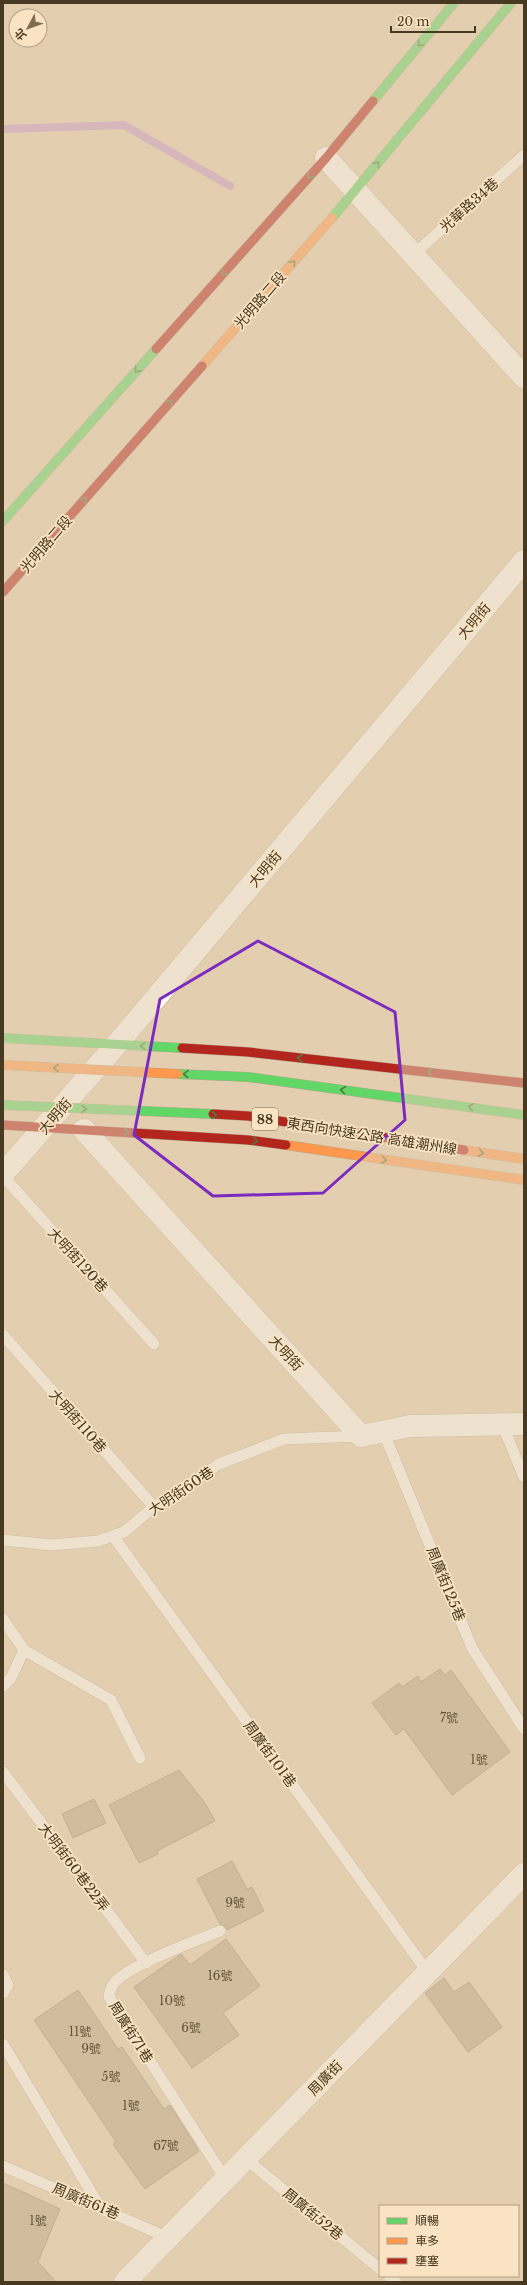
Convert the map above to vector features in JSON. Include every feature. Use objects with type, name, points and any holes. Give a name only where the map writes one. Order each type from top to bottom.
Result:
[{"type":"main road","points":[[3,521],[326,158],[454,3]]},
{"type":"main road","name":"光明路二段","points":[[3,592],[356,191],[511,3]]},
{"type":"main road","points":[[3,1038],[248,1052],[524,1083]]},
{"type":"main road","points":[[3,1065],[248,1077],[524,1115]]},
{"type":"main road","name":"東西向快速公路 高雄潮州線","points":[[3,1105],[248,1116],[524,1159]]},
{"type":"main road","points":[[3,1125],[248,1140],[524,1180]]},
{"type":"street","points":[[326,158],[524,377]]},
{"type":"street","name":"大明街","points":[[3,1175],[117,1044],[524,562]]},
{"type":"street","name":"大明街","points":[[84,1130],[361,1436]]},
{"type":"street","points":[[361,1436],[410,1426],[524,1424]]},
{"type":"street","name":"周廣街","points":[[125,2282],[524,1874]]},
{"type":"lane","name":"光華路34巷","points":[[413,255],[524,156]]},
{"type":"lane","name":"大明街120巷","points":[[3,1175],[154,1344]]},
{"type":"lane","name":"大明街110巷","points":[[3,1335],[154,1507]]},
{"type":"lane","points":[[502,1424],[524,1477]]},
{"type":"lane","name":"周廣街125巷","points":[[383,1431],[472,1648],[524,1729]]},
{"type":"lane","name":"大明街60巷","points":[[3,1540],[51,1544],[98,1541],[124,1532],[154,1507],[220,1464],[284,1439],[361,1436]]},
{"type":"lane","name":"周廣街101巷","points":[[113,1536],[428,1973]]},
{"type":"lane","points":[[3,1619],[24,1650],[111,1700],[140,1758]]},
{"type":"lane","points":[[3,1686],[11,1678],[24,1650]]},
{"type":"lane","name":"大明街60巷22弄","points":[[3,1772],[146,1963]]},
{"type":"lane","name":"周廣街71巷","points":[[220,1930],[146,1963],[115,1981],[110,1989],[109,1997],[226,2180]]},
{"type":"lane","points":[[3,1975],[8,1985],[3,1993]]},
{"type":"lane","points":[[3,2044],[100,2207]]},
{"type":"lane","name":"周廣街52巷","points":[[246,2159],[379,2268]]},
{"type":"lane","name":"周廣街61巷","points":[[3,2166],[169,2238]]},
{"type":"highlighted area","points":[[258,941],[395,1012],[405,1120],[323,1193],[213,1196],[134,1135],[160,999]]},
{"type":"building","points":[[440,1669],[445,1675],[451,1670],[510,1752],[452,1795],[404,1729],[396,1735],[372,1703],[399,1683],[402,1687],[418,1676],[421,1682]]},
{"type":"building","points":[[179,1770],[205,1803],[215,1821],[157,1851],[158,1854],[139,1863],[109,1805]]},
{"type":"building","points":[[94,1799],[106,1823],[73,1838],[62,1814]]},
{"type":"building","points":[[232,1861],[247,1889],[252,1887],[264,1911],[227,1930],[225,1926],[220,1924],[197,1879]]},
{"type":"building","points":[[226,1939],[260,1986],[223,2013],[239,2035],[192,2068],[134,1987],[181,1954],[190,1965]]},
{"type":"building","points":[[444,1978],[454,1992],[469,1982],[502,2027],[468,2052],[425,1993]]},
{"type":"building","points":[[78,1990],[118,2049],[122,2047],[164,2109],[170,2105],[199,2151],[145,2189],[113,2144],[116,2142],[34,2020]]},
{"type":"building","points":[[3,2183],[60,2209],[38,2262],[56,2282],[3,2282]]},
{"type":"waterway","points":[[3,129],[124,125],[230,186]]},
{"type":"traffic: fast","points":[[373,101],[454,3]]},
{"type":"traffic: fast","points":[[332,218],[511,3]]},
{"type":"traffic: fast","points":[[3,521],[156,349]]},
{"type":"traffic: fast","points":[[3,1038],[182,1048]]},
{"type":"traffic: fast","points":[[178,1074],[248,1077],[524,1115]]},
{"type":"traffic: fast","points":[[3,1105],[213,1114]]},
{"type":"traffic: slow","points":[[202,366],[332,218]]},
{"type":"traffic: slow","points":[[3,1065],[178,1074]]},
{"type":"traffic: slow","points":[[286,1145],[524,1180]]},
{"type":"traffic: slow","points":[[464,1150],[524,1159]]},
{"type":"traffic: jam","points":[[156,349],[326,158],[373,101]]},
{"type":"traffic: jam","points":[[3,592],[202,366]]},
{"type":"traffic: jam","points":[[182,1048],[248,1052],[524,1083]]},
{"type":"traffic: jam","points":[[213,1114],[248,1116],[464,1150]]},
{"type":"traffic: jam","points":[[3,1125],[248,1140],[286,1145]]}]
